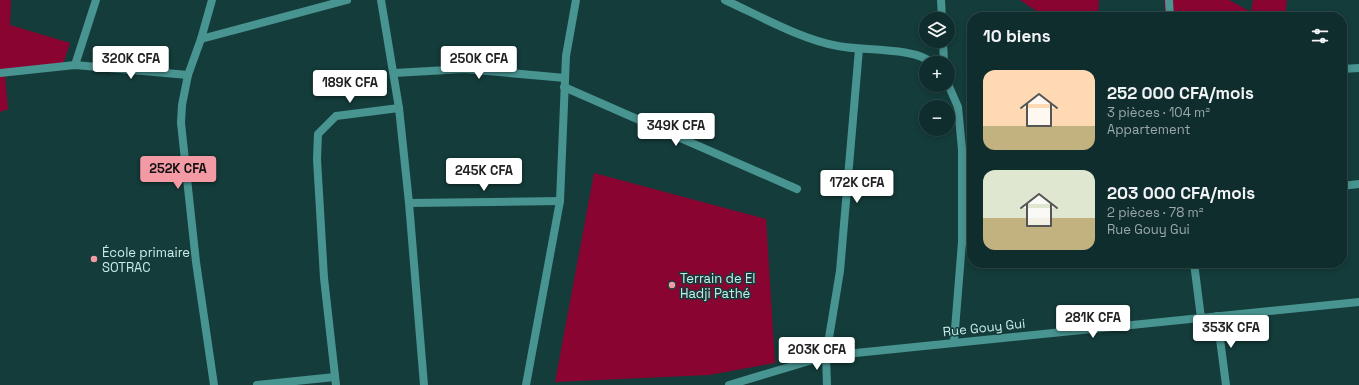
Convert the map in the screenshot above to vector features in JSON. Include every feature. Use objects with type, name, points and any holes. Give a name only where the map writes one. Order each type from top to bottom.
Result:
[{"type":"street","points":[[75,65],[96,0]]},
{"type":"street","points":[[212,0],[202,38],[188,75],[182,105],[181,123],[196,262],[214,385]]},
{"type":"street","points":[[202,38],[347,0]]},
{"type":"street","points":[[381,0],[399,108],[409,203],[424,385]]},
{"type":"street","points":[[526,385],[560,201],[566,56],[576,0]]},
{"type":"street","points":[[725,0],[804,36],[837,46],[907,52],[919,56]]},
{"type":"street","points":[[941,0],[942,12]]},
{"type":"street","points":[[1169,0],[1170,12]]},
{"type":"street","points":[[827,385],[826,356],[840,272],[859,49]]},
{"type":"street","points":[[0,73],[75,65],[188,75]]},
{"type":"street","points":[[1347,69],[1359,68]]},
{"type":"street","points":[[394,73],[465,69],[565,78]]},
{"type":"street","points":[[564,87],[797,189]]},
{"type":"street","points":[[951,92],[958,107],[962,149],[962,242],[954,342]]},
{"type":"street","points":[[257,385],[336,381],[324,278],[317,159],[318,134],[336,116],[399,108]]},
{"type":"street","points":[[1347,185],[1359,184]]},
{"type":"street","points":[[409,203],[560,201]]},
{"type":"street","points":[[962,242],[967,242]]},
{"type":"street","points":[[1195,268],[1201,318]]},
{"type":"street","name":"Rue Gouy Gui","points":[[729,385],[826,356],[1359,302]]},
{"type":"street","points":[[1217,316],[1226,385]]},
{"type":"shaded area","points":[[0,0],[11,0],[10,25],[70,43],[61,70],[5,75],[8,109],[0,112]]},
{"type":"shaded area","points":[[1020,0],[1099,0],[1098,12],[1038,12]]},
{"type":"shaded area","points":[[1164,0],[1229,0],[1251,12],[1165,12]]},
{"type":"shaded area","points":[[1253,0],[1287,0],[1286,12],[1251,12]]},
{"type":"shaded area","name":"Terrain de El Hadji Pathé","points":[[594,173],[766,219],[775,363],[709,375],[555,382]]},
{"type":"place","name":"École primaire SOTRAC","points":[[94,259]]},
{"type":"place","name":"Terrain de El Hadji Pathé","points":[[672,285]]}]
